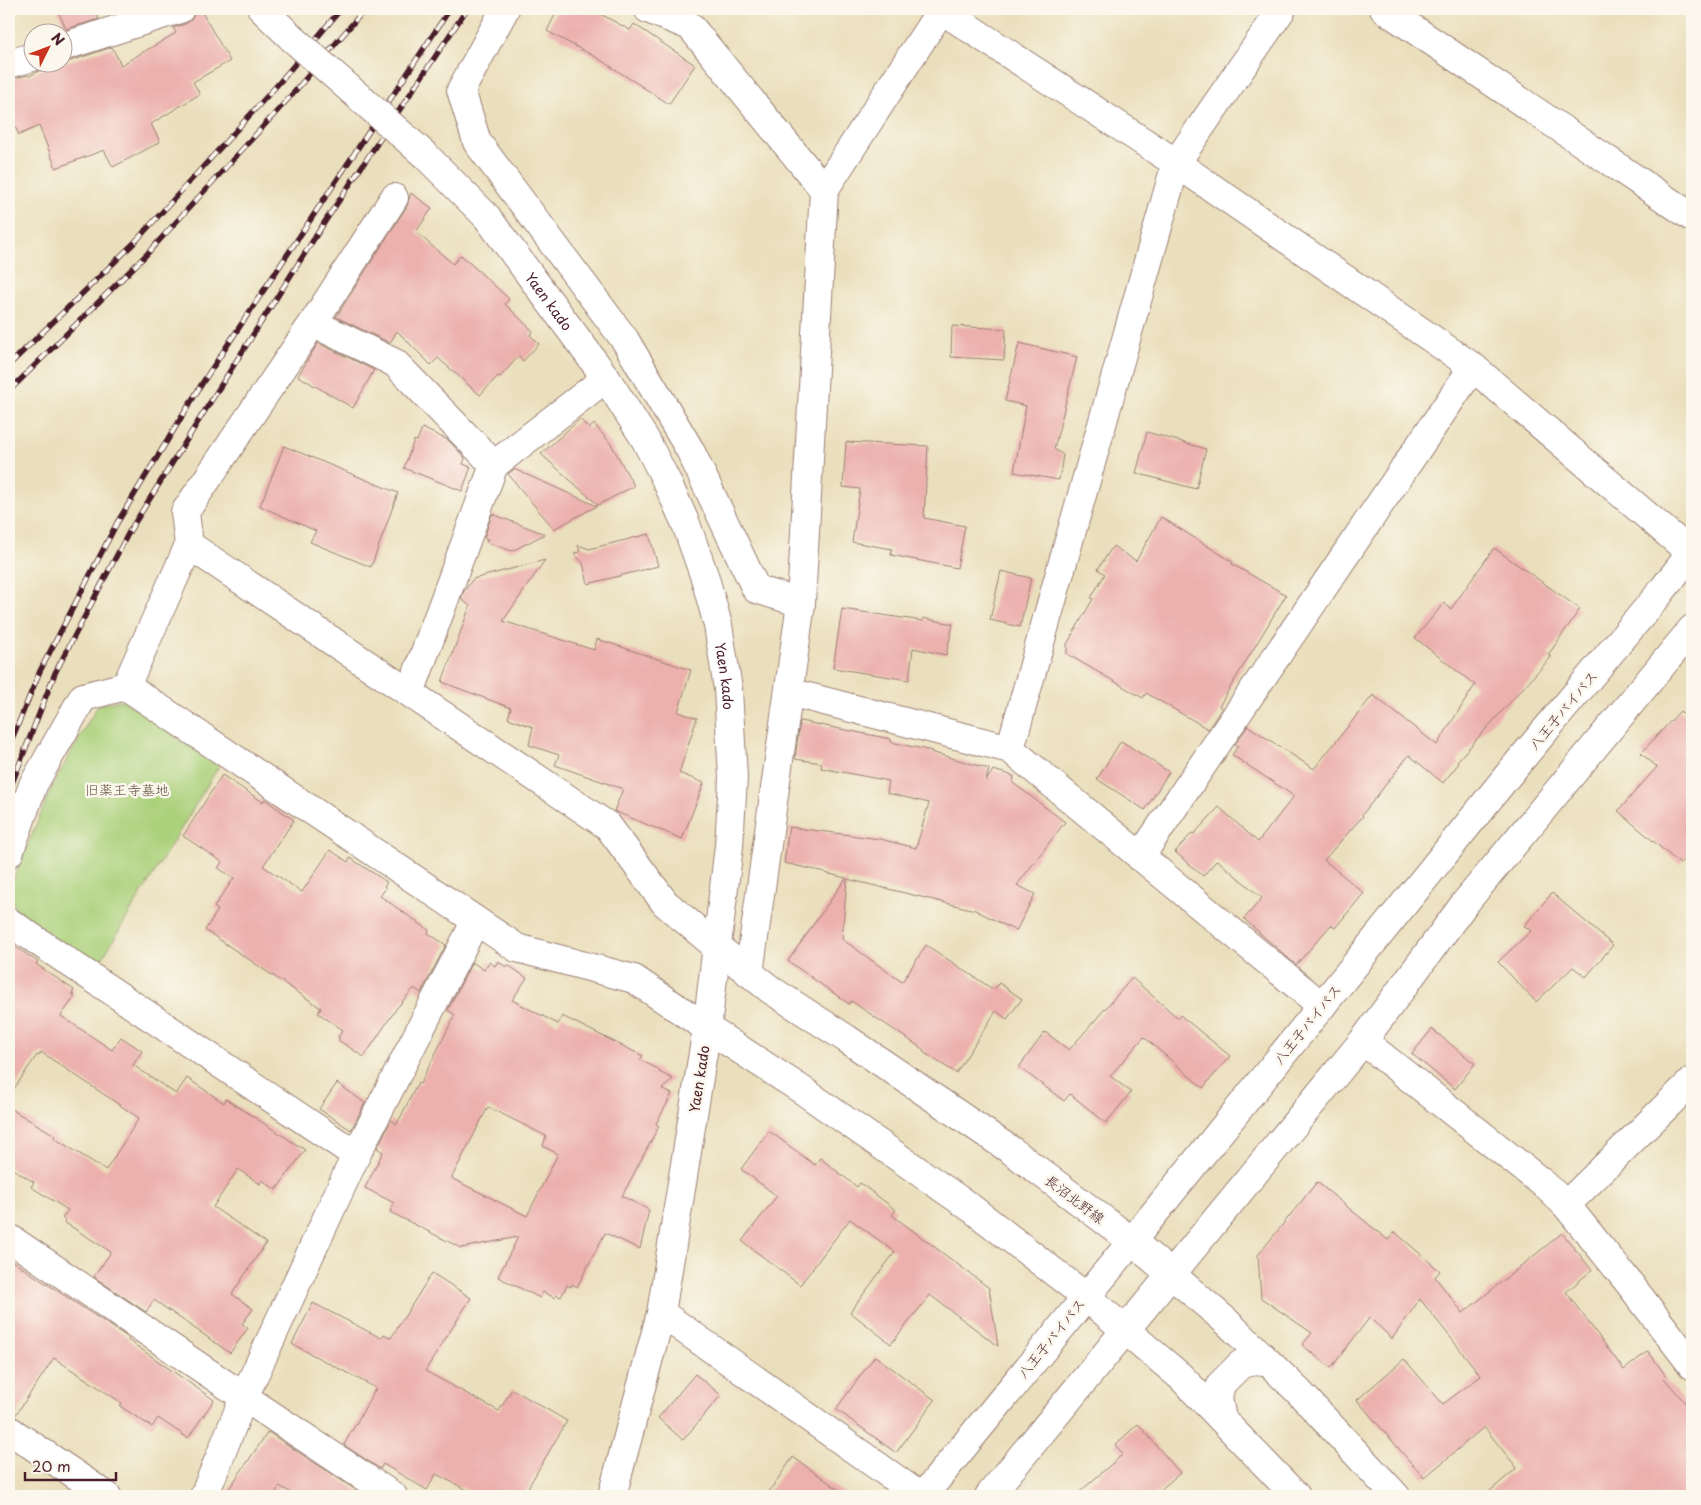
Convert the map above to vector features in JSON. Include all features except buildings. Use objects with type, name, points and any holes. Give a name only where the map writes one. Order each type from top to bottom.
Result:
[{"type":"main road","points":[[72,44],[180,9]]},
{"type":"main road","name":"Yaen kado","points":[[262,9],[292,38],[426,156],[487,217],[606,378],[645,438],[683,515],[705,578],[718,625],[728,689],[733,778],[729,846],[717,947],[707,1028],[661,1313],[612,1496]]},
{"type":"main road","points":[[505,9],[461,90],[477,142],[625,340],[690,450],[756,590],[801,603]]},
{"type":"main road","points":[[648,9],[690,26],[824,190]]},
{"type":"main road","points":[[749,973],[801,603],[824,190],[940,9],[1176,163],[1473,367],[1692,553]]},
{"type":"main road","points":[[1010,749],[1176,163],[1282,9]]},
{"type":"main road","points":[[1384,9],[1692,216]]},
{"type":"main road","points":[[9,64],[22,60]]},
{"type":"main road","points":[[126,686],[190,545],[185,512],[313,323],[394,198]]},
{"type":"main road","points":[[313,323],[395,362],[494,466]]},
{"type":"main road","points":[[1140,857],[1473,367]]},
{"type":"main road","points":[[410,693],[494,466],[606,378]]},
{"type":"main road","name":"長沼北野線","points":[[190,545],[608,826],[665,903],[749,973],[771,990],[1012,1151],[1132,1241],[1172,1275],[1227,1322],[1299,1392],[1396,1496]]},
{"type":"main road","name":"八王子バイパス","points":[[921,1496],[1132,1241],[1507,776],[1692,553]]},
{"type":"main road","points":[[989,1496],[1363,1041],[1465,903],[1692,629]]},
{"type":"main road","points":[[9,853],[33,785],[83,697],[126,686],[475,922],[517,948],[634,978],[802,1090],[971,1208],[1085,1296],[1180,1377],[1296,1496]]},
{"type":"main road","points":[[789,692],[1010,749],[1322,1006]]},
{"type":"main road","points":[[9,922],[356,1155]]},
{"type":"main road","points":[[204,1496],[244,1397],[356,1155],[475,922]]},
{"type":"main road","points":[[1363,1041],[1545,1185],[1566,1204],[1630,1282],[1683,1334],[1692,1365]]},
{"type":"main road","points":[[1566,1204],[1692,1081]]},
{"type":"main road","points":[[9,1238],[393,1496]]},
{"type":"main road","points":[[661,1313],[921,1496]]},
{"type":"main road","points":[[1222,1419],[1218,1398],[1221,1384],[1241,1364],[1254,1361],[1267,1362]]},
{"type":"main road","points":[[9,1430],[107,1496]]},
{"type":"green space","name":"旧薬王寺墓地","points":[[122,700],[219,766],[97,967],[17,915],[9,889],[53,785],[98,705]]},
{"type":"railway","points":[[9,365],[134,243],[279,83],[341,9]]},
{"type":"railway","points":[[9,391],[146,255],[290,97],[365,9]]},
{"type":"railway","points":[[9,746],[40,671],[117,523],[203,382],[450,9]]},
{"type":"railway","points":[[9,791],[55,673],[129,532],[326,220],[467,9]]}]
